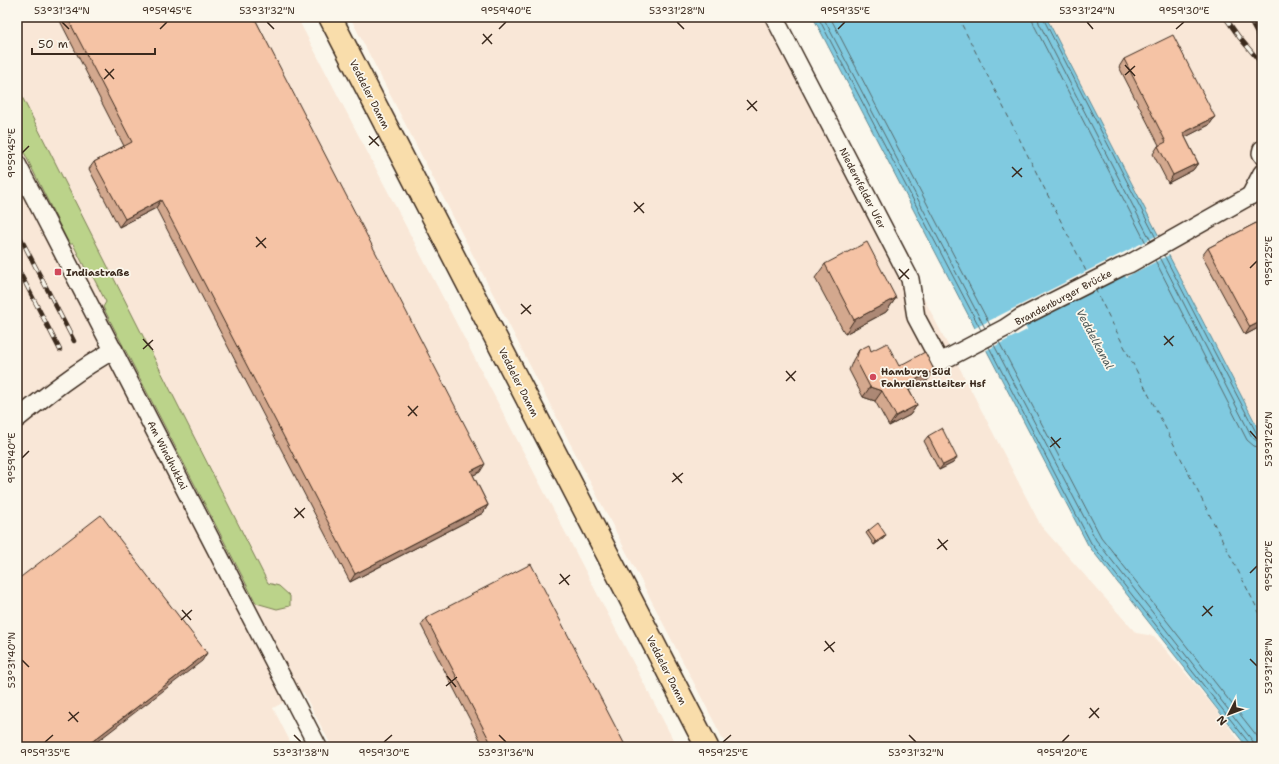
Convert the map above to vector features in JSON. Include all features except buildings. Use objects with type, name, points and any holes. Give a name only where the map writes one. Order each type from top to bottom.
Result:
[{"type":"main road","name":"Veddeler Damm","points":[[330,17],[707,747]]},
{"type":"street","name":"Niedernfelder Ufer","points":[[774,17],[910,279],[916,317],[940,362]]},
{"type":"street","points":[[1262,149],[1262,155]]},
{"type":"street","name":"Am Windhukkai","points":[[17,164],[318,747]]},
{"type":"street","points":[[1256,193],[1262,173]]},
{"type":"street","name":"Brandenburger Brücke","points":[[940,362],[1121,266],[1129,264],[1256,193]]},
{"type":"street","points":[[17,419],[62,383],[114,350]]},
{"type":"shaded area","points":[[17,17],[297,17],[677,747],[332,747],[303,692],[273,708],[293,747],[17,747]]},
{"type":"shaded area","points":[[350,17],[779,17],[1041,526],[1136,633],[1154,636],[1215,708],[1244,747],[727,747]]},
{"type":"shaded area","points":[[1046,17],[1262,17],[1262,436]]},
{"type":"green space","points":[[17,87],[268,583],[279,586],[290,596],[290,606],[277,609],[256,603],[103,307],[106,302],[93,277],[89,276],[73,244],[69,244],[17,138]]},
{"type":"water","name":"Veddelkanal","points":[[813,17],[1046,17],[1262,436],[1262,747],[1247,747],[1088,545]]},
{"type":"pier","points":[[1160,234],[1171,254],[1126,277],[1123,272],[1023,322],[1027,330],[985,351],[973,329]]},
{"type":"ferry route","points":[[958,17],[1088,275]]},
{"type":"ferry route","points":[[1095,289],[1262,618]]},
{"type":"railway","points":[[1225,17],[1239,37],[1262,64]]},
{"type":"railway","points":[[1248,17],[1262,43]]},
{"type":"railway","points":[[17,231],[74,341]]},
{"type":"railway","points":[[17,267],[60,350]]},
{"type":"place","name":"Indiastraße","points":[[58,272]]},
{"type":"place","name":"Hamburg Süd Fahrdienstleiter Hsf","points":[[873,377]]}]
